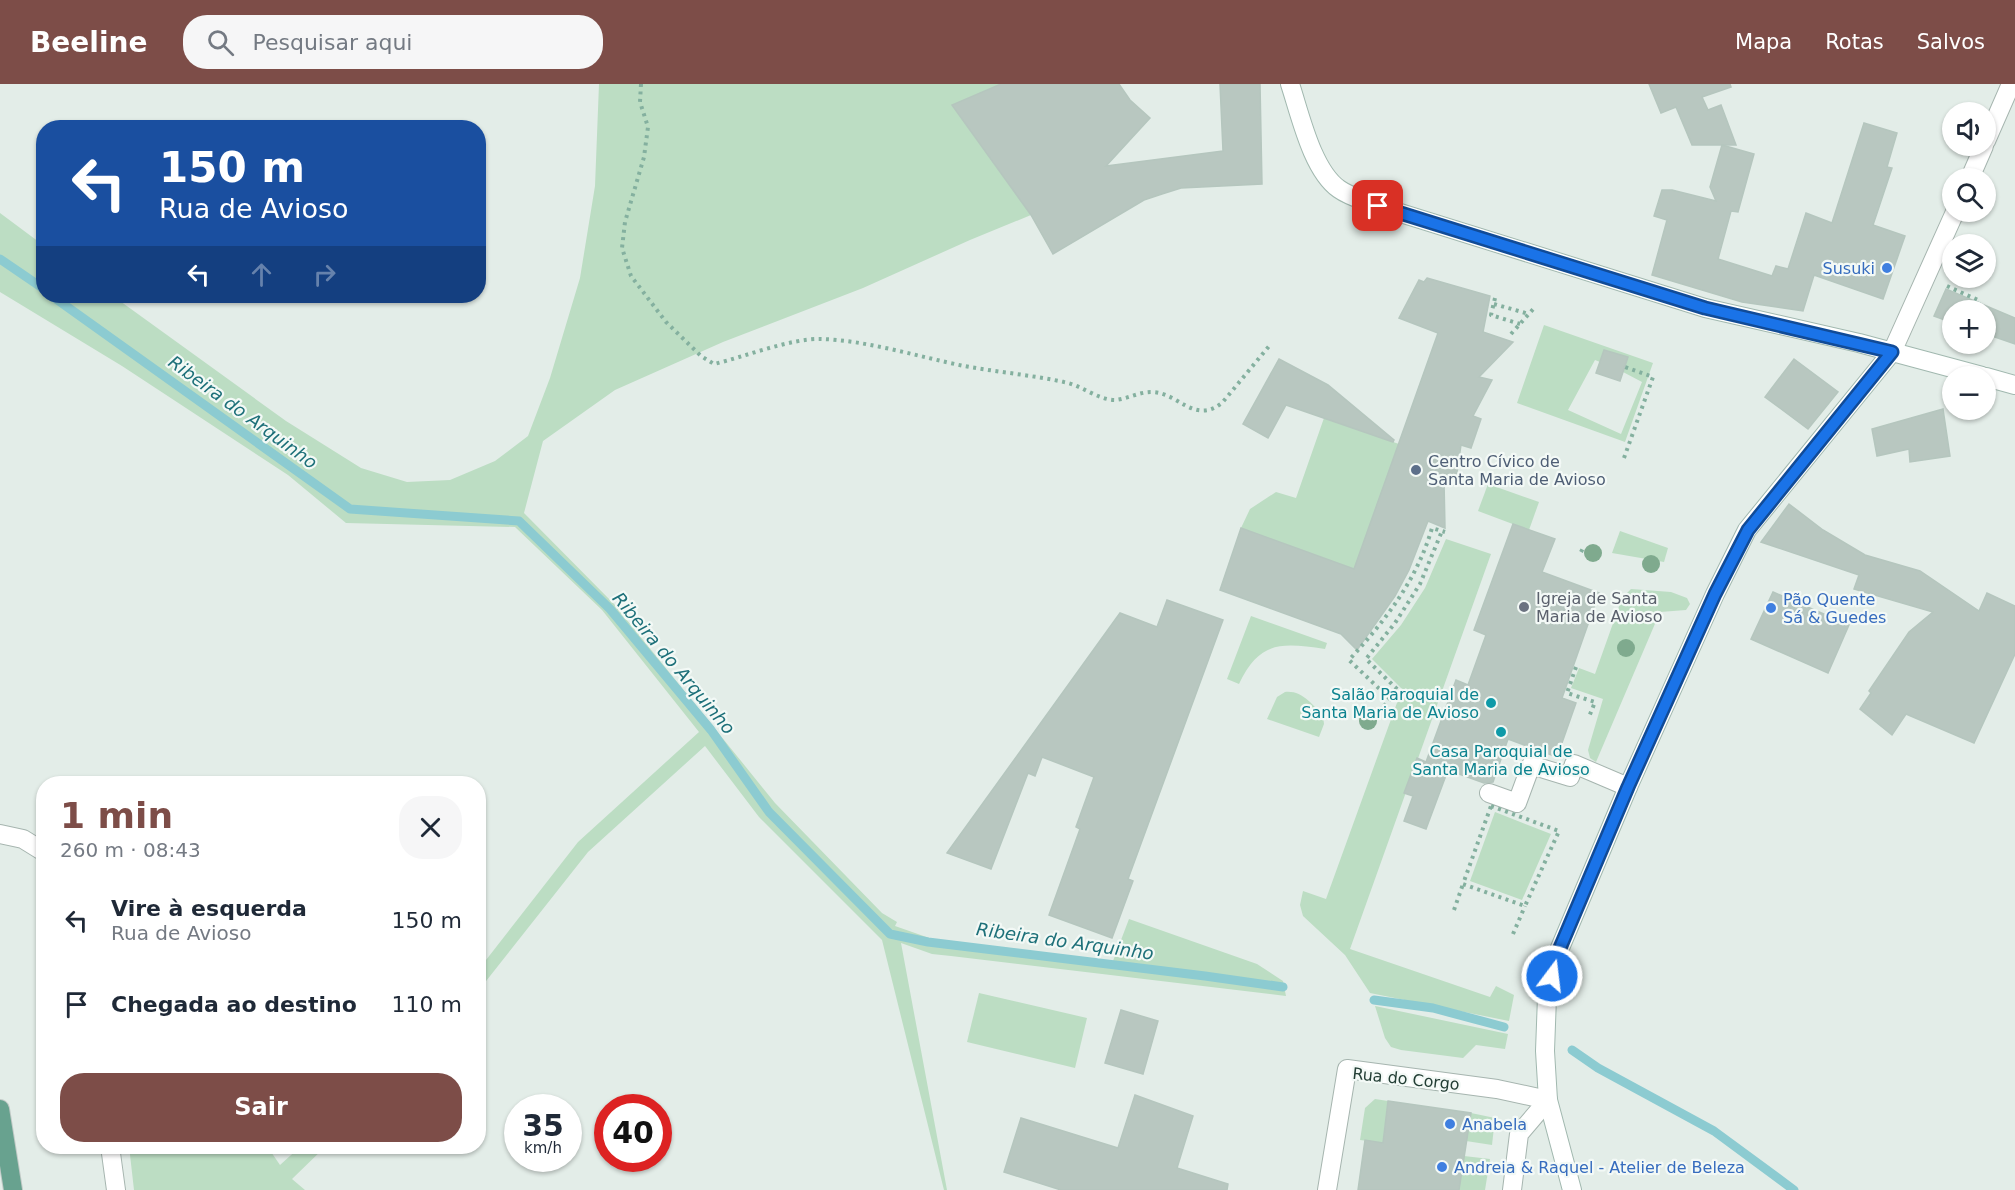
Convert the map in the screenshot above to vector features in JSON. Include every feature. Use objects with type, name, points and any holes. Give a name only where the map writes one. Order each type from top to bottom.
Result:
[{"type":"main road","points":[[0,1109],[13,1190]]},
{"type":"street","points":[[1290,84],[1314,154],[1328,179],[1340,190],[1378,206],[1705,308],[1944,366]]},
{"type":"street","points":[[1996,118],[2011,84]]},
{"type":"street","points":[[1572,1190],[1548,1100],[1545,1051],[1548,997],[1557,955],[1628,787],[1715,594],[1748,530],[1892,352],[1950,222]]},
{"type":"street","points":[[1996,380],[2015,385]]},
{"type":"street","points":[[1489,793],[1517,803],[1531,765],[1570,777],[1574,764],[1628,787]]},
{"type":"street","points":[[0,834],[23,839],[36,847]]},
{"type":"street","name":"Rua do Corgo","points":[[1327,1190],[1347,1070],[1497,1089],[1548,1100]]},
{"type":"street","points":[[1512,1190],[1519,1134],[1548,1100]]},
{"type":"street","points":[[111,1154],[116,1190]]},
{"type":"path","points":[[641,84],[640,102],[648,127],[644,157],[625,222],[622,248],[631,276],[666,322],[701,356],[714,364],[773,348],[819,339],[972,367],[1039,376],[1070,383],[1115,400],[1149,392],[1161,394],[1177,403],[1201,411],[1212,410],[1222,403],[1270,345]]},
{"type":"path","points":[[1952,289],[1978,300]]},
{"type":"path","points":[[1495,298],[1491,315],[1520,324]]},
{"type":"path","points":[[1494,304],[1528,314]]},
{"type":"path","points":[[1510,334],[1535,307]]},
{"type":"path","points":[[1624,458],[1653,377],[1625,367]]},
{"type":"path","points":[[1384,706],[1398,690],[1366,660],[1395,623],[1420,584],[1444,531],[1432,528],[1404,593],[1371,637],[1349,660],[1390,699]]},
{"type":"path","points":[[1576,667],[1567,693],[1595,702],[1589,717]]},
{"type":"path","points":[[1454,910],[1491,806],[1558,831],[1513,934]]},
{"type":"path","points":[[1463,884],[1525,906]]},
{"type":"green space","points":[[599,84],[1001,84],[952,105],[1031,215],[863,288],[723,342],[615,390],[543,441],[524,513],[614,604],[775,803],[882,913],[897,922],[895,926],[935,940],[1113,961],[1129,919],[1257,964],[1283,981],[1286,996],[932,954],[901,943],[947,1190],[944,1190],[882,940],[759,817],[705,746],[588,852],[486,981],[486,960],[578,842],[699,732],[602,610],[515,527],[346,523],[288,475],[122,366],[0,292],[0,213],[36,240],[36,303],[123,303],[286,421],[361,468],[407,482],[450,480],[495,461],[528,436],[550,378],[580,278],[595,186]]},
{"type":"green space","points":[[1544,325],[1653,363],[1625,442],[1517,403]],"holes":[[[1604,350],[1628,357],[1623,372],[1642,382],[1621,434],[1568,410],[1595,360],[1600,362]]]},
{"type":"green space","points":[[1324,418],[1399,444],[1354,569],[1241,528],[1250,509],[1276,492],[1296,498]]},
{"type":"green space","points":[[1488,484],[1539,502],[1529,530],[1478,511]]},
{"type":"green space","points":[[1620,531],[1668,548],[1664,562],[1612,553]]},
{"type":"green space","points":[[1446,539],[1491,554],[1350,949],[1490,997],[1496,986],[1514,995],[1509,1021],[1370,993],[1345,955],[1303,916],[1300,905],[1303,891],[1326,899],[1402,689],[1372,659],[1401,625],[1425,588]]},
{"type":"green space","points":[[1631,589],[1671,592],[1687,598],[1690,604],[1686,610],[1660,612],[1596,762],[1590,758],[1588,750],[1603,699],[1571,688],[1579,668],[1595,674],[1622,598]]},
{"type":"green space","points":[[1251,616],[1327,643],[1325,649],[1296,646],[1274,648],[1255,659],[1239,684],[1227,679]]},
{"type":"green space","points":[[1285,692],[1302,696],[1323,716],[1324,724],[1319,737],[1267,719],[1277,697]]},
{"type":"green space","points":[[1495,812],[1551,834],[1522,900],[1470,881]]},
{"type":"green space","points":[[979,993],[1087,1018],[1075,1068],[967,1042]]},
{"type":"green space","points":[[1375,1006],[1508,1034],[1505,1049],[1476,1045],[1463,1058],[1391,1047],[1385,1038]]},
{"type":"green space","points":[[1375,1099],[1388,1101],[1383,1143],[1360,1140],[1365,1108]]},
{"type":"green space","points":[[1471,1113],[1495,1118],[1492,1145],[1466,1141]]},
{"type":"green space","points":[[130,1154],[272,1154],[280,1165],[292,1154],[318,1154],[292,1179],[305,1190],[134,1190]]},
{"type":"green space","points":[[1464,1156],[1490,1159],[1485,1190],[1459,1190]]},
{"type":"building","points":[[1001,84],[1119,84],[1130,100],[1150,118],[1106,166],[1223,151],[1220,84],[1260,84],[1262,184],[1181,188],[1144,200],[1053,254],[1031,215],[952,105]]},
{"type":"building","points":[[1649,84],[1730,84],[1731,87],[1702,97],[1708,110],[1721,105],[1736,145],[1692,145],[1676,107],[1661,113]]},
{"type":"building","points":[[1864,123],[1897,133],[1887,167],[1892,168],[1873,225],[1905,236],[1883,299],[1814,275],[1803,311],[1742,302],[1652,275],[1667,220],[1654,216],[1662,190],[1672,190],[1716,201],[1710,187],[1722,145],[1754,154],[1738,212],[1731,211],[1718,259],[1772,276],[1776,266],[1788,269],[1806,213],[1832,223]]},
{"type":"building","name":"Centro Cívico de Santa Maria de Avioso","points":[[1427,278],[1490,296],[1483,332],[1513,342],[1479,377],[1492,380],[1473,416],[1481,419],[1471,448],[1461,445],[1455,486],[1444,481],[1445,528],[1428,521],[1409,570],[1395,596],[1357,650],[1341,634],[1220,590],[1241,528],[1354,569],[1438,333],[1399,318],[1419,280],[1424,282]]},
{"type":"building","points":[[1946,289],[1972,300],[1942,300],[1942,319],[1934,316]]},
{"type":"building","points":[[1996,310],[2015,318],[2015,344],[1996,337]]},
{"type":"building","points":[[1604,350],[1628,357],[1620,381],[1596,373]]},
{"type":"building","points":[[1279,359],[1328,385],[1394,440],[1393,442],[1286,405],[1268,438],[1243,424]]},
{"type":"building","points":[[1794,359],[1838,392],[1808,429],[1765,397]]},
{"type":"building","points":[[1942,409],[1942,420],[1945,420],[1950,456],[1910,462],[1909,449],[1877,456],[1872,429]]},
{"type":"building","points":[[1789,504],[1823,530],[1865,555],[1920,571],[1979,611],[1987,593],[2015,606],[2015,654],[1974,743],[1906,714],[1892,735],[1860,709],[1871,693],[1869,691],[1909,632],[1933,612],[1854,589],[1859,575],[1761,542]]},
{"type":"building","points":[[1513,524],[1555,539],[1542,572],[1599,593],[1562,698],[1576,703],[1557,757],[1508,739],[1493,782],[1484,783],[1448,770],[1426,829],[1404,821],[1413,796],[1404,793],[1417,758],[1426,762],[1456,680],[1468,685],[1486,635],[1474,630]]},
{"type":"building","points":[[1773,592],[1849,625],[1828,673],[1751,639]]},
{"type":"building","points":[[1167,600],[1223,620],[1128,879],[1133,881],[1112,938],[1049,915],[1080,829],[1076,827],[1094,777],[1042,757],[1035,776],[1028,773],[991,869],[947,853],[1120,613],[1157,627]]},
{"type":"building","points":[[1121,1010],[1158,1021],[1143,1074],[1105,1063]]},
{"type":"building","points":[[1135,1095],[1193,1116],[1177,1168],[1228,1184],[1227,1190],[1061,1190],[1004,1172],[1021,1118],[1118,1148]]},
{"type":"building","points":[[1388,1101],[1471,1113],[1459,1190],[1358,1190],[1365,1140],[1383,1143]]},
{"type":"waterway","name":"Ribeira do Arquinho","points":[[0,259],[36,284]]},
{"type":"waterway","name":"Ribeira do Arquinho","points":[[62,303],[350,509],[519,521],[610,609],[711,730],[769,812],[890,934],[928,942],[1283,987]]},
{"type":"waterway","name":"Ribeira do Arquinho","points":[[1374,1000],[1433,1008],[1504,1027]]},
{"type":"waterway","name":"Ribeira do Arquinho","points":[[1572,1050],[1598,1068],[1714,1131],[1794,1190]]},
{"type":"place","name":"Susuki","points":[[1887,268]]},
{"type":"place","name":"Centro Cívico de Santa Maria de Avioso","points":[[1416,470]]},
{"type":"place","name":"Igreja de Santa Maria de Avioso","points":[[1524,607]]},
{"type":"place","name":"Pão Quente Sá & Guedes","points":[[1771,608]]},
{"type":"place","name":"Salão Paroquial de Santa Maria de Avioso","points":[[1491,703]]},
{"type":"place","name":"Casa Paroquial de Santa Maria de Avioso","points":[[1501,732]]},
{"type":"place","name":"Anabela","points":[[1450,1124]]},
{"type":"place","name":"Andreia & Raquel - Atelier de Beleza","points":[[1442,1167]]},
{"type":"route","points":[[1378,206],[1705,308],[1892,352],[1748,530],[1715,594],[1628,787],[1557,955],[1552,976]]}]
